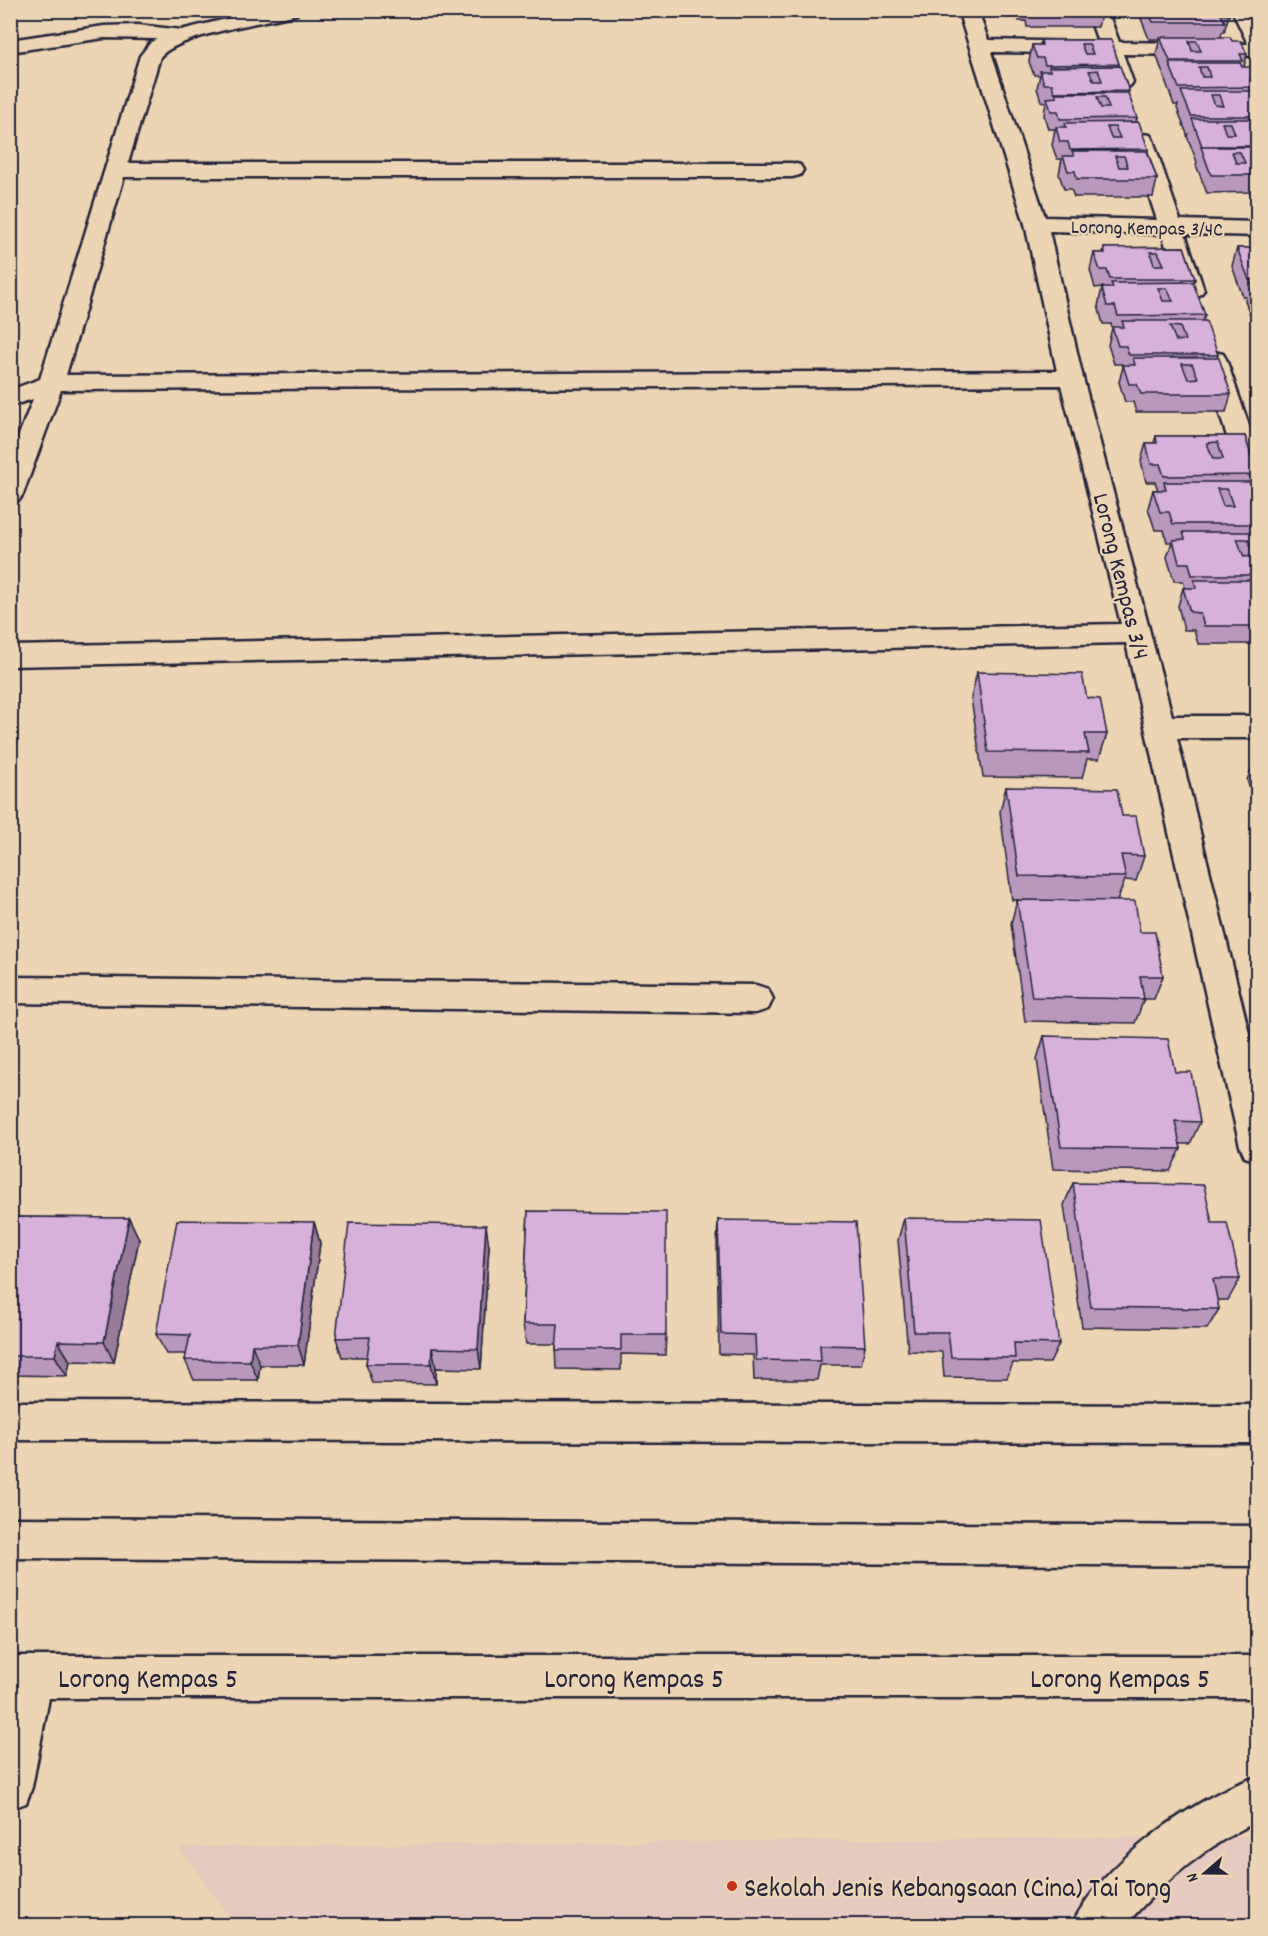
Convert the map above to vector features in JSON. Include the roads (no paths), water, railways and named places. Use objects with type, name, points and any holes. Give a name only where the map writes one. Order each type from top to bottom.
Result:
[{"type":"street","points":[[10,494],[51,383],[150,56],[158,46],[181,36],[290,10]]},
{"type":"street","name":"Lorong Kempas 3/4","points":[[968,10],[1036,224],[1071,378],[1138,633],[1159,727],[1245,1034],[1257,1146]]},
{"type":"street","points":[[1097,10],[1130,104]]},
{"type":"street","points":[[1242,10],[1257,44]]},
{"type":"street","points":[[10,46],[104,32],[138,31],[181,36]]},
{"type":"street","points":[[980,46],[1257,50]]},
{"type":"street","points":[[1138,126],[1257,492]]},
{"type":"street","points":[[116,170],[792,170]]},
{"type":"street","name":"Lorong Kempas 3/4C","points":[[1036,224],[1257,229]]},
{"type":"street","points":[[10,399],[51,383],[1071,378]]},
{"type":"street","points":[[10,656],[1138,633]]},
{"type":"street","points":[[1159,727],[1257,727]]},
{"type":"street","points":[[10,990],[756,999]]},
{"type":"street","points":[[10,1421],[1257,1424]]},
{"type":"street","points":[[10,1538],[1257,1545]]},
{"type":"street","points":[[10,1787],[21,1677]]},
{"type":"street","name":"Lorong Kempas 5","points":[[21,1677],[1257,1677]]},
{"type":"street","points":[[1095,1926],[1126,1889],[1184,1839],[1247,1802],[1257,1800]]},
{"type":"place","name":"Sekolah Jenis Kebangsaan (Cina) Tai Tong","points":[[732,1886]]}]
